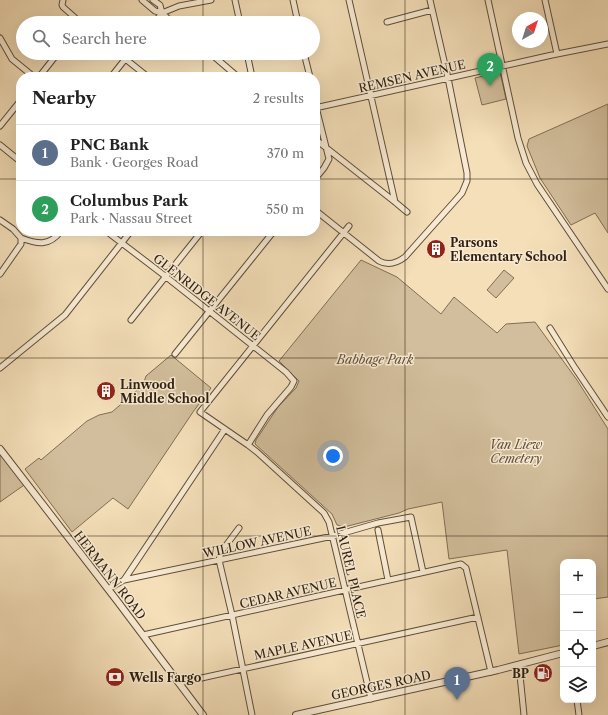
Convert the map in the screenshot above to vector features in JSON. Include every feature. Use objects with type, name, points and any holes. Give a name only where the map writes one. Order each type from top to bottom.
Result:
[{"type":"street","points":[[142,0],[155,11],[162,13],[165,16]]},
{"type":"street","points":[[153,0],[160,6],[162,13]]},
{"type":"street","points":[[178,0],[179,6]]},
{"type":"street","points":[[160,16],[162,13],[179,6],[211,0]]},
{"type":"street","points":[[235,0],[238,16]]},
{"type":"street","points":[[293,0],[296,16]]},
{"type":"street","points":[[350,0],[395,202]]},
{"type":"street","points":[[320,214],[379,261],[386,264],[391,264],[405,257],[462,193],[467,181],[467,173],[448,78],[430,0]]},
{"type":"street","points":[[488,0],[518,138],[526,163],[540,189],[608,289]]},
{"type":"street","points":[[545,0],[557,54]]},
{"type":"street","points":[[63,2],[67,11],[73,16]]},
{"type":"street","points":[[387,22],[432,10]]},
{"type":"street","points":[[0,38],[12,59],[28,72]]},
{"type":"street","name":"REMSEN AVENUE","points":[[320,105],[371,96],[502,66],[608,44]]},
{"type":"street","points":[[43,72],[52,60]]},
{"type":"street","points":[[115,72],[124,60]]},
{"type":"street","points":[[126,60],[142,72]]},
{"type":"street","points":[[218,60],[232,72]]},
{"type":"street","points":[[248,60],[251,72]]},
{"type":"street","points":[[306,60],[309,72]]},
{"type":"street","points":[[0,126],[16,106]]},
{"type":"street","points":[[320,124],[329,159],[320,173]]},
{"type":"street","points":[[320,143],[407,212]]},
{"type":"street","points":[[0,145],[16,158]]},
{"type":"street","points":[[0,220],[16,232]]},
{"type":"street","points":[[252,346],[349,226]]},
{"type":"street","points":[[0,274],[21,244],[21,238],[33,242],[44,243],[55,236]]},
{"type":"street","name":"GLENRIDGE AVENUE","points":[[112,236],[286,372],[294,381],[291,387],[267,415],[248,445]]},
{"type":"street","points":[[0,368],[65,315],[128,236]]},
{"type":"street","points":[[131,320],[196,236]]},
{"type":"street","points":[[175,354],[270,236]]},
{"type":"street","points":[[550,328],[608,417]]},
{"type":"street","name":"LAUREL PLACE","points":[[252,346],[200,412],[248,445],[324,513],[329,522],[333,536],[371,699]]},
{"type":"street","points":[[124,580],[225,429]]},
{"type":"street","name":"HERMANN ROAD","points":[[0,449],[203,715]]},
{"type":"street","name":"WILLOW AVENUE","points":[[108,589],[124,580],[333,536],[378,523],[411,517],[423,572]]},
{"type":"street","points":[[239,528],[221,552],[219,560],[232,615],[252,715]]},
{"type":"street","points":[[378,530],[388,580]]},
{"type":"street","name":"CEDAR AVENUE","points":[[143,635],[461,564],[466,568],[478,617]]},
{"type":"street","points":[[478,617],[491,672]]},
{"type":"street","name":"MAPLE AVENUE","points":[[179,683],[478,617]]},
{"type":"street","points":[[596,645],[608,642]]},
{"type":"street","name":"GEORGES ROAD","points":[[296,715],[491,672],[560,654]]},
{"type":"street","points":[[518,665],[524,715]]},
{"type":"street","points":[[577,703],[579,715]]},
{"type":"green space","points":[[500,72],[506,99],[482,105],[475,78]]},
{"type":"green space","points":[[608,104],[608,233],[595,213],[571,225],[540,178],[527,146],[529,139]]},
{"type":"green space","points":[[361,260],[397,277],[441,314],[454,297],[497,333],[506,324],[535,322],[577,380],[608,429],[608,597],[596,599],[596,559],[560,559],[560,646],[519,654],[507,550],[449,559],[442,502],[408,509],[399,513],[344,527],[337,525],[332,514],[255,444],[256,440],[278,407],[296,388],[299,381],[279,361]]},
{"type":"green space","points":[[504,270],[514,278],[496,298],[487,290]]},
{"type":"green space","points":[[171,355],[211,388],[193,412],[128,509],[113,498],[72,532],[25,469],[39,458],[41,460],[87,421],[99,415],[112,412],[143,385],[146,376]]},
{"type":"green space","points":[[0,449],[27,483],[0,502]]},
{"type":"place","name":"Columbus Park","points":[[490,86]]},
{"type":"place","name":"Parsons Elementary School","points":[[436,249]]},
{"type":"place","name":"Linwood Middle School","points":[[106,391]]},
{"type":"place","name":"BP","points":[[543,673]]},
{"type":"place","name":"Wells Fargo","points":[[115,677]]},
{"type":"place","name":"PNC Bank","points":[[457,700]]},
{"type":"park label","name":"Babbage Park","points":[[375,359]]},
{"type":"park label","name":"Van Liew Cemetery","points":[[516,451]]}]
